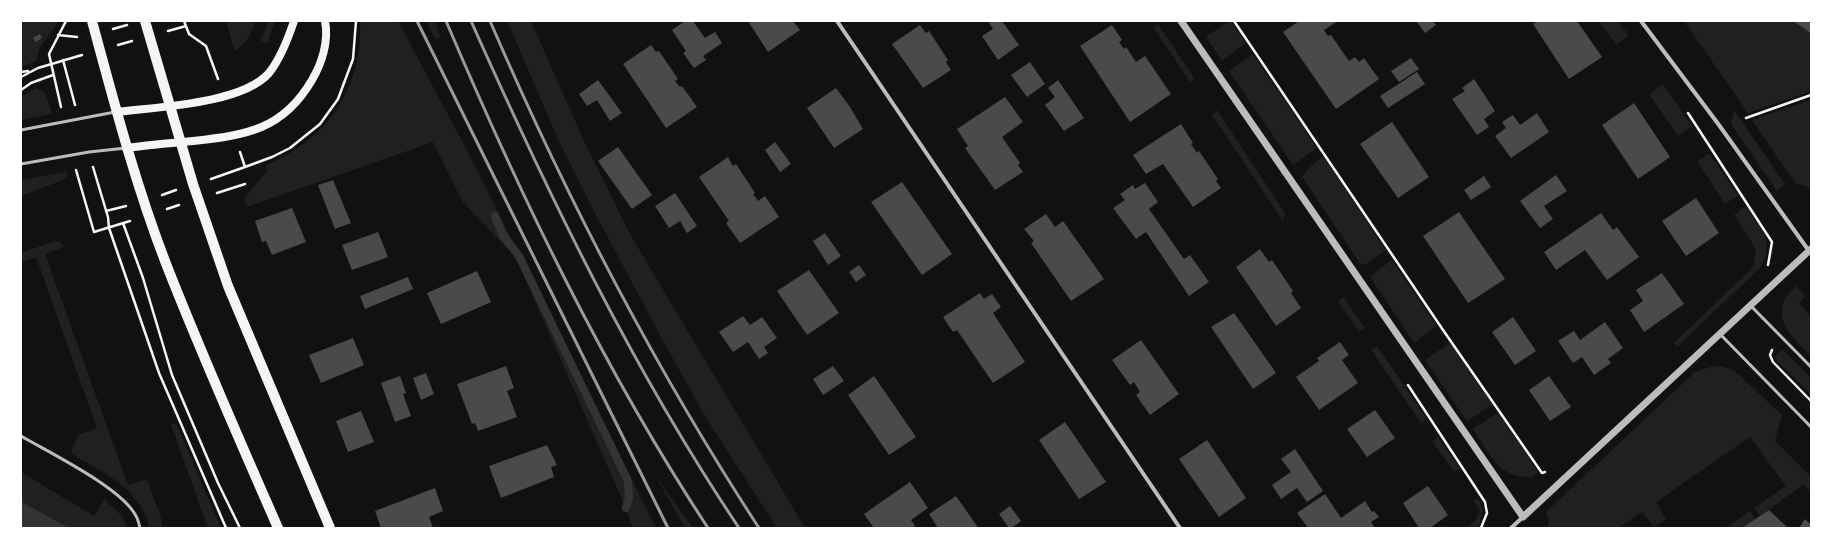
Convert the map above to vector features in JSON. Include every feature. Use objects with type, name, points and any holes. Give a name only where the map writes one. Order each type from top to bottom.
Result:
[{"type":"main road","points":[[92,21],[126,148],[165,260],[229,416],[278,528]]},
{"type":"main road","points":[[145,21],[180,142],[204,218],[228,286],[330,528]]},
{"type":"main road","points":[[117,112],[223,98],[260,80],[268,74],[282,52],[294,21]]},
{"type":"main road","points":[[126,148],[232,137],[258,130],[285,113],[307,89],[322,60],[325,38],[325,21]]},
{"type":"street","points":[[837,21],[1180,528]]},
{"type":"street","points":[[1181,21],[1522,517]]},
{"type":"street","points":[[1511,528],[1810,250],[1641,21]]},
{"type":"lane","points":[[21,130],[117,112]]},
{"type":"lane","points":[[21,164],[89,152],[126,148]]},
{"type":"lane","points":[[1750,305],[1811,367]]},
{"type":"lane","points":[[1720,334],[1811,427]]},
{"type":"lane","points":[[21,436],[104,485],[122,499],[136,516],[140,528]]},
{"type":"path","points":[[61,110],[49,54],[50,49],[66,21]]},
{"type":"path","points":[[184,21],[190,34],[206,46],[218,80]]},
{"type":"path","points":[[1234,21],[1443,330],[1542,473],[1548,470]]},
{"type":"path","points":[[21,77],[31,71],[50,64],[186,26]]},
{"type":"path","points":[[63,60],[74,101]]},
{"type":"path","points":[[21,72],[31,71]]},
{"type":"path","points":[[21,90],[31,83],[53,75]]},
{"type":"path","points":[[1746,118],[1811,95]]},
{"type":"path","points":[[1686,110],[1772,242],[1768,266]]},
{"type":"path","points":[[231,172],[245,167],[240,150]]},
{"type":"path","points":[[94,171],[106,211],[109,228],[159,373],[226,528]]},
{"type":"path","points":[[106,211],[129,206]]},
{"type":"path","points":[[123,223],[143,278],[172,375],[218,482],[240,528]]},
{"type":"path","points":[[1783,338],[1772,348],[1770,355],[1773,362],[1811,401]]},
{"type":"shaded area","points":[[21,21],[59,21],[39,49],[36,61],[21,67]]},
{"type":"shaded area","points":[[226,21],[255,21],[248,38],[235,51]]},
{"type":"shaded area","points":[[268,21],[275,21],[267,44],[260,40]]},
{"type":"shaded area","points":[[360,21],[398,21],[470,156],[656,528],[633,528],[621,497],[516,258],[462,201],[433,142],[247,207],[244,198],[267,171],[265,167],[289,154],[308,141],[324,126],[338,108],[348,89],[355,68],[359,46]]},
{"type":"shaded area","points":[[426,21],[435,21],[440,37],[438,40],[435,38]]},
{"type":"shaded area","points":[[507,21],[531,21],[583,139],[630,234],[805,528],[777,528],[706,418],[598,219],[559,141]]},
{"type":"shaded area","points":[[1231,21],[1246,43],[1222,61],[1206,37]]},
{"type":"shaded area","points":[[1599,21],[1617,21],[1629,35],[1616,45]]},
{"type":"shaded area","points":[[1684,21],[1794,21],[1811,34],[1811,91],[1748,113]]},
{"type":"shaded area","points":[[1158,24],[1195,79],[1190,82],[1153,27]]},
{"type":"shaded area","points":[[1253,54],[1317,148],[1293,165],[1229,71]]},
{"type":"shaded area","points":[[1663,84],[1692,126],[1678,136],[1649,94]]},
{"type":"shaded area","points":[[35,88],[45,93],[52,114],[21,120],[21,97]]},
{"type":"shaded area","points":[[1811,100],[1811,188],[1795,183],[1752,120]]},
{"type":"shaded area","points":[[1217,110],[1285,213],[1283,221],[1212,115]]},
{"type":"shaded area","points":[[1734,110],[1785,184],[1777,191],[1731,124]]},
{"type":"shaded area","points":[[1709,153],[1738,195],[1725,204],[1697,161]]},
{"type":"shaded area","points":[[1323,156],[1386,250],[1366,264],[1361,265],[1302,177],[1311,166]]},
{"type":"shaded area","points":[[64,172],[67,173],[67,176],[63,180],[21,196],[21,180]]},
{"type":"shaded area","points":[[1746,206],[1765,236],[1767,250],[1765,258],[1760,268],[1677,347],[1674,343],[1753,267],[1756,249],[1734,215]]},
{"type":"shaded area","points":[[55,241],[62,243],[64,247],[45,254],[128,485],[147,479],[162,521],[162,528],[149,528],[145,514],[129,492],[108,475],[72,454],[71,451],[78,435],[97,428],[36,257],[21,262],[21,254],[24,252]]},
{"type":"shaded area","points":[[1392,260],[1437,326],[1414,343],[1371,278],[1373,274]]},
{"type":"shaded area","points":[[1796,286],[1805,296],[1799,303],[1811,317],[1811,356],[1789,332],[1782,315],[1783,306],[1787,296]]},
{"type":"shaded area","points":[[1343,297],[1365,328],[1359,332],[1338,301]]},
{"type":"shaded area","points":[[1450,343],[1492,404],[1469,420],[1466,420],[1425,360]]},
{"type":"shaded area","points":[[1377,346],[1427,419],[1421,423],[1371,350]]},
{"type":"shaded area","points":[[1782,349],[1811,378],[1811,395],[1775,359],[1776,355]]},
{"type":"shaded area","points":[[1720,366],[1731,369],[1739,375],[1782,415],[1775,441],[1811,477],[1811,492],[1803,485],[1760,516],[1754,508],[1786,486],[1750,437],[1656,502],[1666,519],[1654,527],[1642,512],[1618,528],[1548,528],[1549,520],[1546,512],[1695,372],[1710,367]]},
{"type":"shaded area","points":[[1498,413],[1539,473],[1533,475],[1533,477],[1521,477],[1511,474],[1503,469],[1490,456],[1473,429]]},
{"type":"shaded area","points":[[176,423],[221,528],[208,528],[171,425]]},
{"type":"shaded area","points":[[1438,437],[1460,468],[1454,472],[1432,441]]},
{"type":"shaded area","points":[[21,472],[94,516],[104,499],[121,515],[127,528],[21,528]]},
{"type":"shaded area","points":[[655,475],[693,528],[685,528]]},
{"type":"shaded area","points":[[1478,498],[1483,509],[1479,526],[1477,528],[1468,528],[1475,521],[1480,512],[1474,501]]},
{"type":"shaded area","points":[[21,502],[25,504],[69,528],[22,528]]},
{"type":"shaded area","points":[[1750,511],[1755,519],[1742,528],[1726,528]]},
{"type":"building","points":[[685,21],[693,21],[705,38],[715,32],[722,43],[703,56],[706,60],[694,68],[683,53],[686,51],[672,30]]},
{"type":"building","points":[[748,21],[793,21],[800,30],[768,52]]},
{"type":"building","points":[[988,21],[1002,21],[1019,45],[998,60],[982,36],[993,29]]},
{"type":"building","points":[[1299,21],[1338,21],[1324,30],[1328,36],[1331,35],[1349,61],[1355,57],[1359,62],[1364,58],[1379,79],[1336,109],[1283,32]]},
{"type":"building","points":[[1416,21],[1433,21],[1436,25],[1425,33]]},
{"type":"building","points":[[1538,21],[1577,21],[1602,57],[1569,79],[1533,24]]},
{"type":"building","points":[[1793,21],[1811,21],[1811,34],[1805,29]]},
{"type":"building","points":[[920,25],[926,33],[929,31],[948,60],[946,62],[951,70],[923,88],[892,44]]},
{"type":"building","points":[[1112,25],[1122,40],[1119,42],[1124,49],[1126,47],[1136,62],[1145,56],[1171,94],[1130,122],[1080,46]]},
{"type":"building","points":[[40,34],[42,38],[36,42],[33,38]]},
{"type":"building","points":[[651,45],[656,52],[659,51],[678,79],[675,81],[680,87],[682,86],[697,107],[666,128],[623,64]]},
{"type":"building","points":[[1411,58],[1419,69],[1399,82],[1391,71]]},
{"type":"building","points":[[1030,62],[1045,84],[1027,97],[1011,75]]},
{"type":"building","points":[[1417,72],[1425,84],[1388,108],[1380,96]]},
{"type":"building","points":[[1474,79],[1495,111],[1484,119],[1489,127],[1477,135],[1452,99],[1465,91],[1462,88]]},
{"type":"building","points":[[598,80],[622,113],[610,121],[597,100],[587,106],[579,94]]},
{"type":"building","points":[[1058,80],[1084,118],[1064,131],[1045,105],[1055,97],[1048,88]]},
{"type":"building","points":[[836,88],[850,107],[863,129],[834,148],[807,108]]},
{"type":"building","points":[[1005,97],[1023,122],[1002,137],[1020,163],[1018,165],[1023,172],[995,190],[965,148],[968,146],[957,129]]},
{"type":"building","points":[[1634,103],[1670,157],[1638,179],[1602,125]]},
{"type":"building","points":[[1537,113],[1549,132],[1511,158],[1495,136],[1506,128],[1502,122],[1513,115],[1520,125]]},
{"type":"building","points":[[1392,122],[1429,177],[1398,198],[1360,144]]},
{"type":"building","points":[[1181,124],[1193,143],[1191,144],[1197,153],[1199,151],[1218,179],[1216,181],[1221,188],[1193,207],[1163,164],[1146,174],[1133,155]]},
{"type":"building","points":[[775,142],[791,164],[780,172],[765,150]]},
{"type":"building","points":[[618,147],[652,195],[632,209],[598,161]]},
{"type":"building","points":[[728,157],[733,166],[736,164],[755,193],[753,194],[758,201],[765,196],[779,217],[740,243],[726,223],[729,221],[699,177]]},
{"type":"building","points":[[1556,175],[1567,191],[1544,206],[1553,219],[1540,228],[1520,201]]},
{"type":"building","points":[[1484,176],[1491,187],[1471,200],[1464,190]]},
{"type":"building","points":[[333,180],[351,223],[335,229],[318,185]]},
{"type":"building","points":[[902,182],[952,254],[922,275],[871,202]]},
{"type":"building","points":[[1145,183],[1158,202],[1149,209],[1184,259],[1190,255],[1209,282],[1189,296],[1146,232],[1136,239],[1113,208],[1125,200],[1120,194],[1133,185],[1135,189]]},
{"type":"building","points":[[675,193],[697,226],[687,233],[680,221],[669,228],[655,206]]},
{"type":"building","points":[[1696,198],[1719,233],[1686,256],[1662,221]]},
{"type":"building","points":[[292,208],[306,242],[272,255],[266,241],[262,242],[255,221]]},
{"type":"building","points":[[1459,212],[1505,279],[1468,303],[1423,236]]},
{"type":"building","points":[[1601,213],[1613,230],[1617,227],[1639,257],[1607,280],[1585,250],[1556,270],[1544,252]]},
{"type":"building","points":[[1046,214],[1055,227],[1063,221],[1104,279],[1071,301],[1031,243],[1034,241],[1024,229]]},
{"type":"building","points":[[378,232],[388,257],[352,270],[342,245]]},
{"type":"building","points":[[825,233],[841,256],[828,265],[813,241]]},
{"type":"building","points":[[1260,249],[1269,262],[1272,260],[1293,291],[1291,293],[1301,308],[1276,326],[1236,267]]},
{"type":"building","points":[[859,265],[866,275],[856,282],[849,272]]},
{"type":"building","points":[[809,270],[839,313],[807,335],[777,291]]},
{"type":"building","points":[[477,271],[491,302],[441,324],[427,293]]},
{"type":"building","points":[[1662,273],[1684,304],[1644,332],[1630,310],[1643,301],[1636,290]]},
{"type":"building","points":[[408,277],[413,289],[365,309],[360,296]]},
{"type":"building","points":[[980,293],[984,299],[992,294],[1001,307],[993,313],[1025,362],[993,383],[957,330],[953,332],[943,317]]},
{"type":"building","points":[[1234,313],[1276,373],[1253,389],[1211,327]]},
{"type":"building","points":[[743,316],[750,325],[762,317],[777,338],[764,347],[768,353],[759,359],[748,342],[733,352],[719,332]]},
{"type":"building","points":[[1513,317],[1536,351],[1515,365],[1492,332]]},
{"type":"building","points":[[1605,322],[1623,348],[1608,359],[1611,363],[1594,375],[1582,357],[1573,363],[1558,341],[1574,331],[1580,340]]},
{"type":"building","points":[[353,338],[364,365],[321,383],[309,355]]},
{"type":"building","points":[[1141,340],[1179,394],[1150,415],[1136,395],[1140,392],[1134,382],[1130,385],[1112,360]]},
{"type":"building","points":[[1340,342],[1349,355],[1342,360],[1358,383],[1319,410],[1296,377],[1319,361],[1317,358]]},
{"type":"building","points":[[506,366],[514,388],[507,391],[517,417],[478,431],[475,423],[472,424],[457,384]]},
{"type":"building","points":[[833,366],[844,381],[823,395],[813,379]]},
{"type":"building","points":[[426,373],[434,394],[421,400],[413,378]]},
{"type":"building","points":[[400,376],[406,393],[403,394],[411,416],[395,422],[381,383]]},
{"type":"building","points":[[874,376],[916,437],[889,455],[848,395]]},
{"type":"building","points":[[1549,376],[1571,407],[1550,421],[1529,390]]},
{"type":"building","points":[[1375,410],[1395,438],[1367,457],[1347,429]]},
{"type":"building","points":[[361,411],[374,442],[348,452],[336,421]]},
{"type":"building","points":[[1065,422],[1106,482],[1079,499],[1039,440]]},
{"type":"building","points":[[1207,440],[1246,498],[1219,517],[1179,459]]},
{"type":"building","points":[[547,445],[557,465],[551,467],[554,477],[501,498],[489,466]]},
{"type":"building","points":[[1295,449],[1323,491],[1307,502],[1297,488],[1281,499],[1272,485],[1291,472],[1281,459]]},
{"type":"building","points":[[910,482],[928,508],[911,520],[915,526],[913,528],[874,528],[864,514]]},
{"type":"building","points":[[1428,486],[1448,515],[1430,528],[1419,528],[1403,503]]},
{"type":"building","points":[[435,488],[443,511],[429,517],[433,528],[381,528],[375,511]]},
{"type":"building","points":[[1325,494],[1341,518],[1365,501],[1372,512],[1374,511],[1379,517],[1371,522],[1375,528],[1308,528],[1297,513]]},
{"type":"building","points":[[956,496],[978,528],[938,528],[929,514]]},
{"type":"building","points":[[1010,506],[1021,521],[1012,528],[1009,528],[999,514]]},
{"type":"building","points":[[1769,510],[1788,528],[1742,528]]},
{"type":"building","points":[[1805,519],[1811,525],[1811,528],[1799,528]]},
{"type":"waterway","points":[[495,216],[502,234],[519,256],[628,481],[629,498],[626,508]]},
{"type":"railway","points":[[417,21],[668,528]]},
{"type":"railway","points":[[446,21],[474,87],[534,217],[599,344],[633,406],[708,528]]},
{"type":"railway","points":[[471,21],[531,152],[594,280],[663,406],[739,528]]},
{"type":"railway","points":[[490,21],[549,152],[614,280],[683,406],[759,528]]}]
